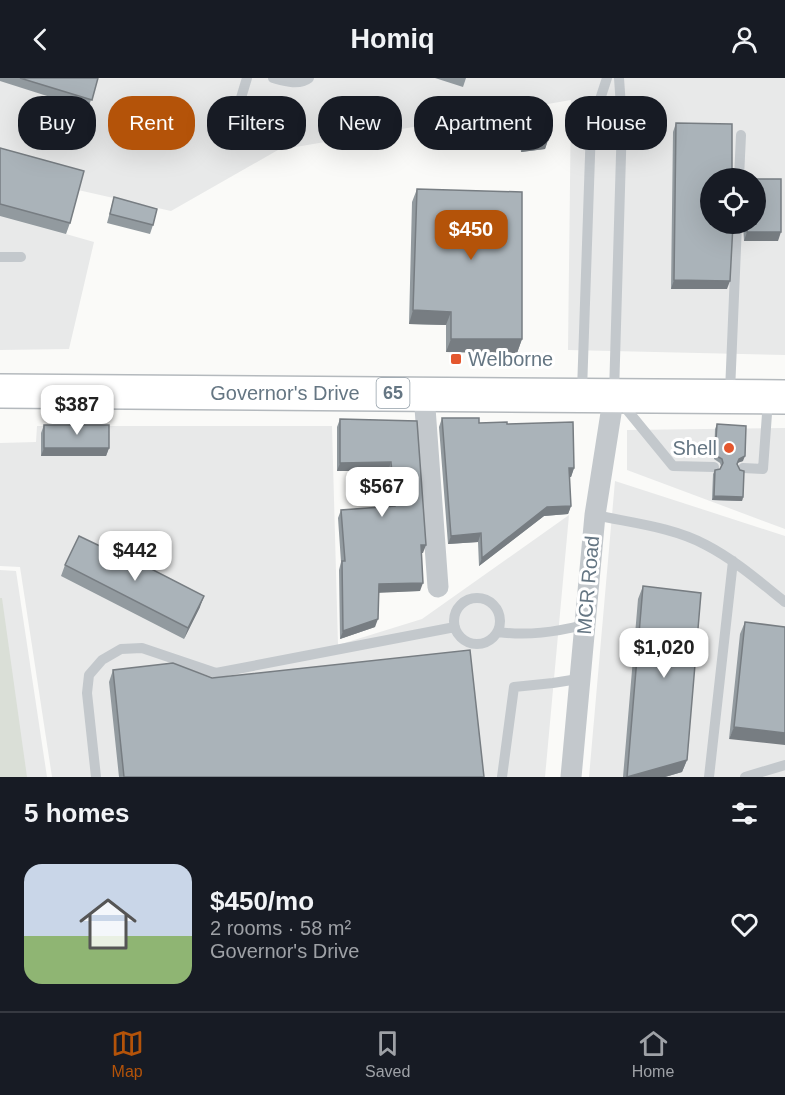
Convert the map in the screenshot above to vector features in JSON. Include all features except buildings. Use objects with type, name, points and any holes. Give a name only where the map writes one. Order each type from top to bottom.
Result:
[{"type":"highway","name":"Governor's Drive","points":[[0,391],[777,397]]},
{"type":"street","points":[[424,393],[438,587]]},
{"type":"street","name":"MCR Road","points":[[571,777],[594,515],[614,394]]},
{"type":"lane","points":[[242,96],[247,78]]},
{"type":"lane","points":[[273,78],[288,82],[306,81],[309,78]]},
{"type":"lane","points":[[582,395],[591,127],[607,78]]},
{"type":"lane","points":[[619,78],[622,121],[614,394],[674,466],[714,467]]},
{"type":"lane","points":[[739,168],[741,135]]},
{"type":"lane","points":[[730,396],[737,234]]},
{"type":"lane","points":[[0,257],[21,257]]},
{"type":"lane","points":[[743,468],[763,469],[777,397]]},
{"type":"lane","points":[[594,515],[672,532],[705,543],[785,602]]},
{"type":"lane","points":[[709,777],[732,561]]},
{"type":"lane","points":[[480,597],[488,600],[500,614],[498,632],[484,643],[475,644],[467,641],[455,627],[454,618],[457,610],[471,598],[480,597]]},
{"type":"lane","points":[[498,632],[520,635],[558,631],[584,625]]},
{"type":"lane","points":[[96,777],[87,693],[89,675],[102,660],[121,649],[142,648],[216,673],[455,627]]},
{"type":"lane","points":[[502,777],[514,687],[578,679]]},
{"type":"lane","points":[[745,777],[785,765]]},
{"type":"shaded area","points":[[0,78],[785,78],[785,355],[568,350],[570,150],[667,150],[667,96],[565,96],[565,101],[553,103],[553,96],[414,96],[414,127],[402,129],[402,96],[318,96],[318,143],[306,145],[306,96],[207,96],[207,150],[278,150],[171,211],[78,190],[66,234],[94,242],[69,349],[0,350]]},
{"type":"shaded area","points":[[37,426],[332,426],[338,645],[422,619],[569,515],[545,777],[52,777],[20,567],[0,566],[0,443],[36,442]]},
{"type":"shaded area","points":[[785,428],[785,529],[627,470],[627,430]]},
{"type":"shaded area","points":[[615,481],[785,536],[785,777],[589,777]]},
{"type":"shaded area","points":[[0,570],[16,571],[47,777],[0,777]]},
{"type":"shaded area","points":[[0,598],[2,598],[27,777],[0,777]]},
{"type":"place","name":"Welborne","points":[[456,359]]},
{"type":"place","name":"Shell","points":[[729,448]]}]
